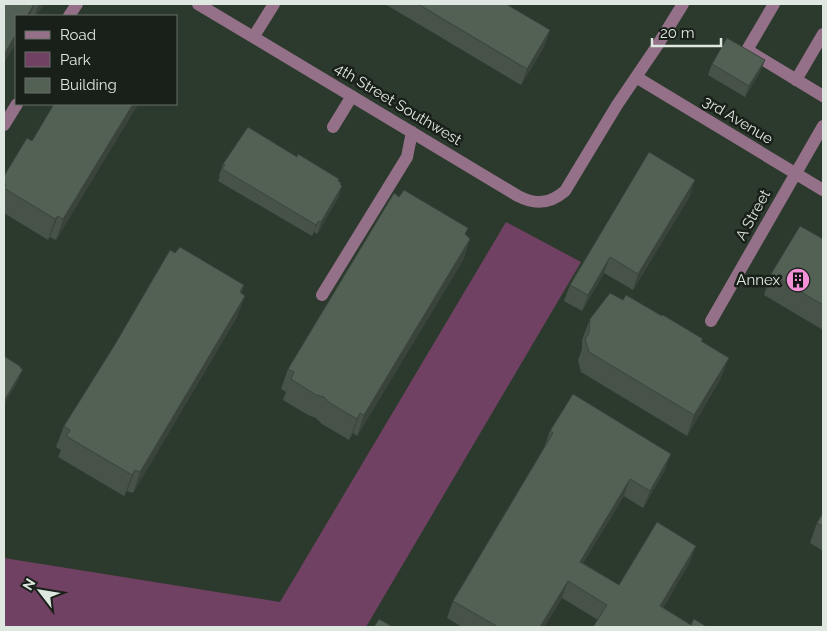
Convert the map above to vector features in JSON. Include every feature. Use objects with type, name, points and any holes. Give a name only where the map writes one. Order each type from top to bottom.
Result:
[{"type":"street","points":[[70,15],[77,4]]},
{"type":"street","name":"4th Street Southwest","points":[[198,4],[518,196],[532,202],[543,202],[565,191],[617,104],[658,46],[679,5]]},
{"type":"street","points":[[254,36],[274,4]]},
{"type":"street","points":[[774,4],[747,50],[823,96]]},
{"type":"street","points":[[796,80],[823,34]]},
{"type":"street","name":"3rd Avenue","points":[[636,77],[823,190]]},
{"type":"street","points":[[333,127],[352,96]]},
{"type":"street","points":[[4,125],[15,105]]},
{"type":"street","name":"A Street","points":[[712,321],[823,126]]},
{"type":"street","points":[[322,295],[407,157],[412,132]]},
{"type":"green space","points":[[506,222],[581,262],[366,627],[4,627],[4,558],[280,602]]},
{"type":"building","points":[[4,4],[34,4],[28,15],[15,15],[15,36],[4,55]]},
{"type":"building","points":[[418,4],[506,4],[550,30],[527,69]]},
{"type":"building","points":[[727,38],[765,60],[749,86],[712,64]]},
{"type":"building","points":[[53,105],[132,105],[63,219],[58,216],[55,219],[4,188],[6,184],[4,183],[4,176],[27,138],[32,141]]},
{"type":"building","points":[[248,127],[297,157],[298,154],[339,179],[338,181],[342,186],[321,222],[319,221],[316,225],[222,169],[225,165],[223,164]]},
{"type":"building","points":[[649,152],[695,180],[638,274],[610,257],[588,295],[570,285]]},
{"type":"building","points":[[404,190],[468,228],[465,234],[470,239],[364,415],[360,413],[357,419],[330,403],[324,397],[316,395],[291,379],[294,372],[288,369],[394,193],[399,197]]},
{"type":"building","points":[[800,226],[823,239],[823,305],[771,274]]},
{"type":"building","points":[[180,247],[244,285],[240,291],[245,296],[140,472],[135,470],[132,475],[66,436],[70,430],[64,426],[114,346],[170,250],[175,253]]},
{"type":"building","points":[[610,293],[623,300],[626,295],[663,315],[703,339],[701,341],[729,358],[694,415],[589,352],[585,339],[589,333],[590,319]]},
{"type":"building","points":[[4,356],[23,369],[4,401]]},
{"type":"building","points":[[573,394],[671,454],[650,491],[630,479],[580,562],[619,585],[657,522],[696,546],[660,606],[691,625],[694,619],[707,627],[593,627],[607,605],[568,581],[540,627],[498,627],[453,601],[553,433],[550,431]]},
{"type":"building","points":[[823,513],[823,526],[817,523]]},
{"type":"building","points":[[379,619],[393,627],[374,627]]},
{"type":"place","name":"Annex","points":[[798,280]]}]
